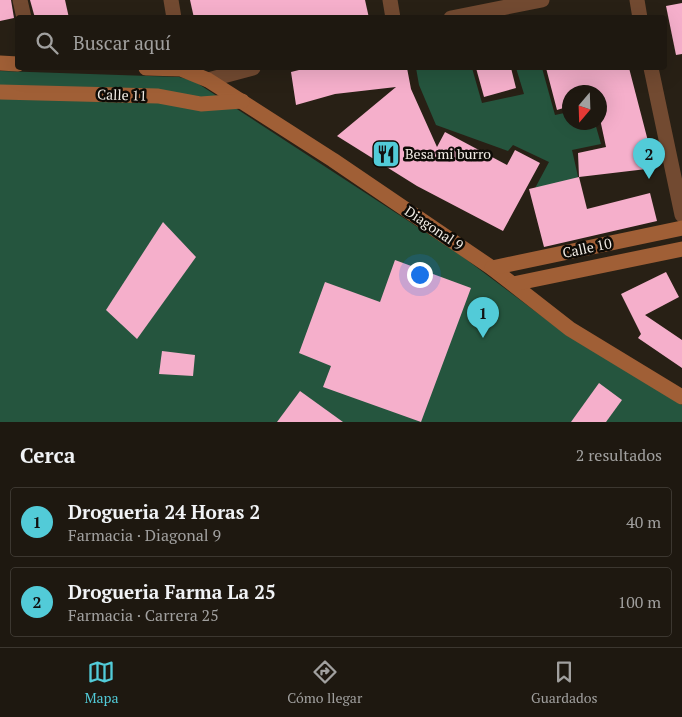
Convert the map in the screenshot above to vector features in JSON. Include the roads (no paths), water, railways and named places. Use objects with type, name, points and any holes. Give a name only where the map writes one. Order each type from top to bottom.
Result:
[{"type":"main road","points":[[0,63],[15,64]]},
{"type":"main road","name":"Diagonal 9","points":[[186,70],[208,80],[242,101],[492,268],[570,328],[682,398]]},
{"type":"main road","name":"Calle 11","points":[[0,92],[148,96],[202,104],[242,101]]},
{"type":"main road","name":"Calle 10","points":[[492,268],[682,228]]},
{"type":"main road","name":"Calle 10","points":[[513,284],[682,249]]},
{"type":"street","points":[[20,0],[23,15]]},
{"type":"street","points":[[171,0],[174,15]]},
{"type":"street","points":[[390,0],[392,15]]},
{"type":"street","points":[[466,15],[542,0]]},
{"type":"street","points":[[636,0],[639,15]]},
{"type":"street","points":[[208,80],[246,70]]},
{"type":"street","points":[[651,70],[682,215]]},
{"type":"place","name":"Besa mi burro","points":[[386,154]]},
{"type":"place","name":"Drogueria Farma La 25","points":[[649,179]]},
{"type":"place","name":"Drogueria 24 Horas 2","points":[[483,338]]}]
